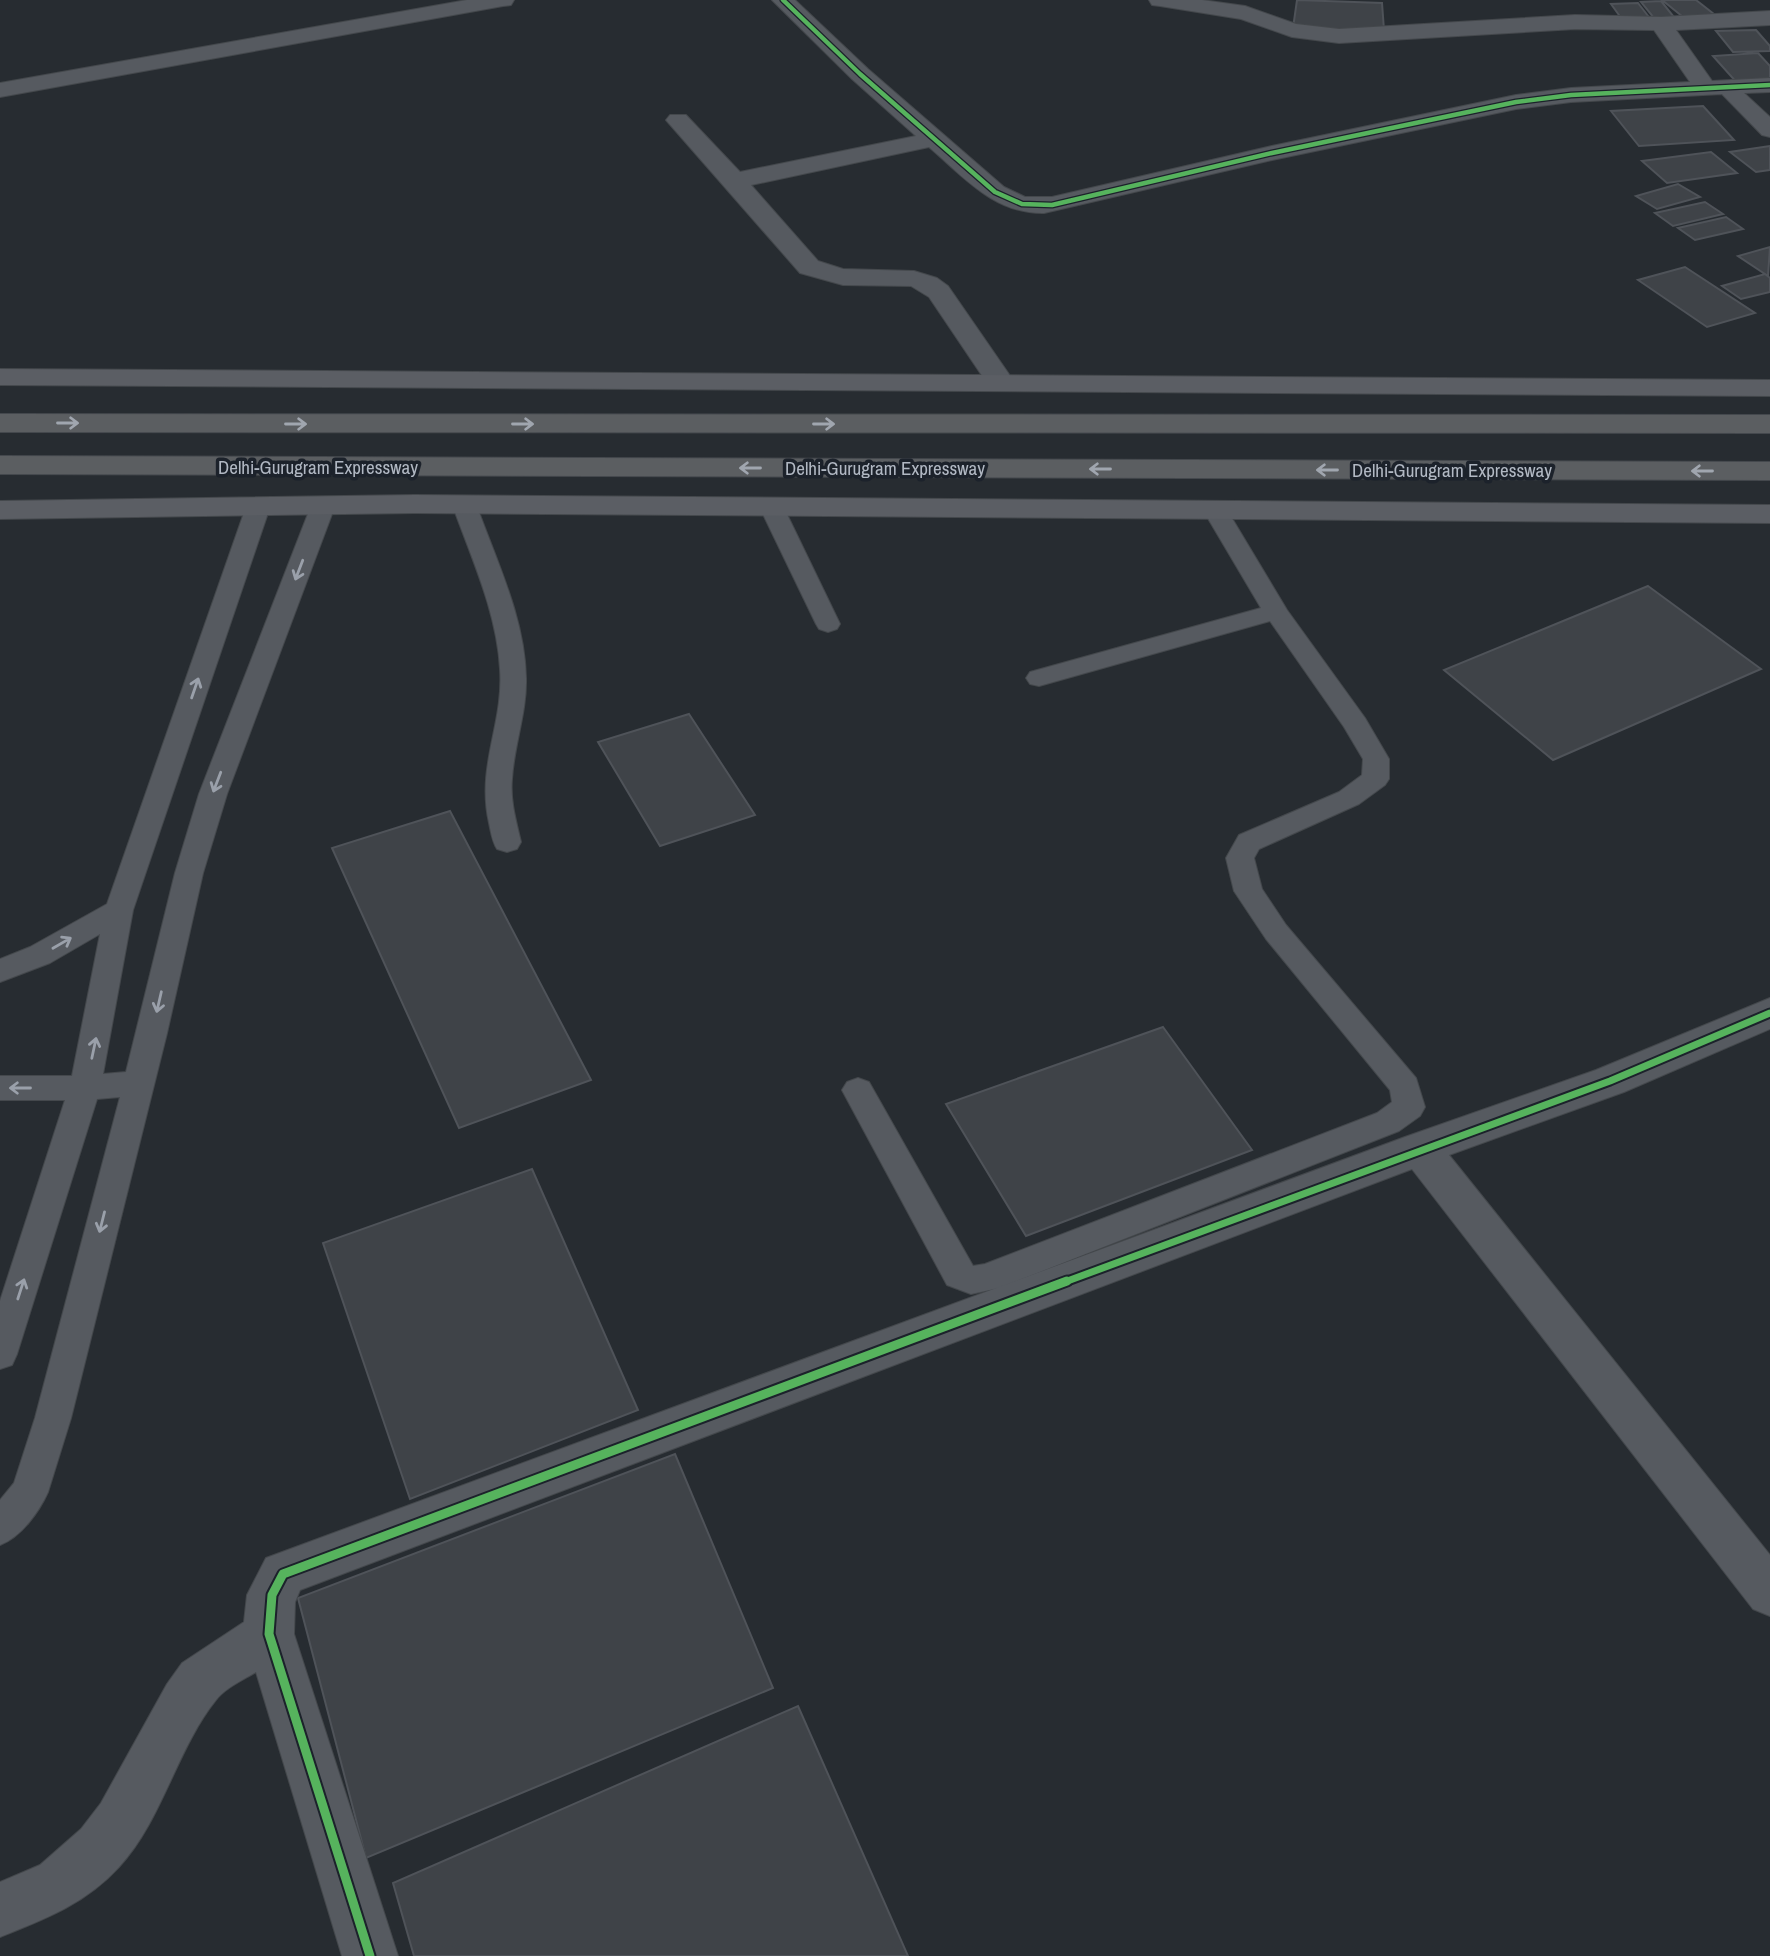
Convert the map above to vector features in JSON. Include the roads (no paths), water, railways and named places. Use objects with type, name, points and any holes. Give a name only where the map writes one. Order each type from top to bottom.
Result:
[{"type":"highway","name":"Delhi-Gurugram Expressway","points":[[0,423],[1770,424]]},
{"type":"highway","name":"Delhi-Gurugram Expressway","points":[[0,465],[1770,471]]},
{"type":"main road","points":[[0,377],[1770,388]]},
{"type":"main road","points":[[0,510],[464,504],[1770,514]]},
{"type":"street","points":[[0,90],[503,0]]},
{"type":"street","points":[[783,0],[860,74],[934,139],[1003,197],[1022,206],[1042,207],[1272,153],[1516,102],[1571,95],[1704,86],[1770,85]]},
{"type":"street","points":[[1160,0],[1245,13],[1292,30],[1331,36],[1575,22],[1661,24],[1770,18]]},
{"type":"street","points":[[1661,24],[1704,86]]},
{"type":"street","points":[[1733,94],[1770,130]]},
{"type":"street","points":[[678,120],[809,267],[822,275],[844,279],[917,277],[934,286],[1001,383]]},
{"type":"street","points":[[734,181],[934,139]]},
{"type":"street","points":[[370,1956],[269,1634],[268,1609],[276,1582],[293,1569],[1420,1149],[1610,1081],[1770,1013]]},
{"type":"street","points":[[1420,1149],[1770,1593]]},
{"type":"street","points":[[0,1910],[59,1884],[100,1847],[120,1822],[185,1702],[200,1680],[269,1634]]},
{"type":"lane","points":[[464,504],[507,635],[513,668],[513,702],[498,779],[499,805],[507,842]]},
{"type":"lane","points":[[0,1528],[30,1492],[52,1418],[189,873],[213,794],[323,506]]},
{"type":"lane","points":[[771,506],[828,624]]},
{"type":"lane","points":[[0,1354],[85,1088],[119,910],[258,507]]},
{"type":"lane","points":[[858,1090],[959,1275],[971,1280],[987,1278],[1375,1127],[1409,1107],[1405,1086],[1276,932],[1248,891],[1240,858],[1248,842],[1349,798],[1375,779],[1376,759],[1356,724],[1276,612],[1215,510]]},
{"type":"lane","points":[[1039,678],[1276,612]]},
{"type":"lane","points":[[0,971],[40,955],[119,910]]},
{"type":"lane","points":[[0,1088],[85,1088],[137,1083]]}]
